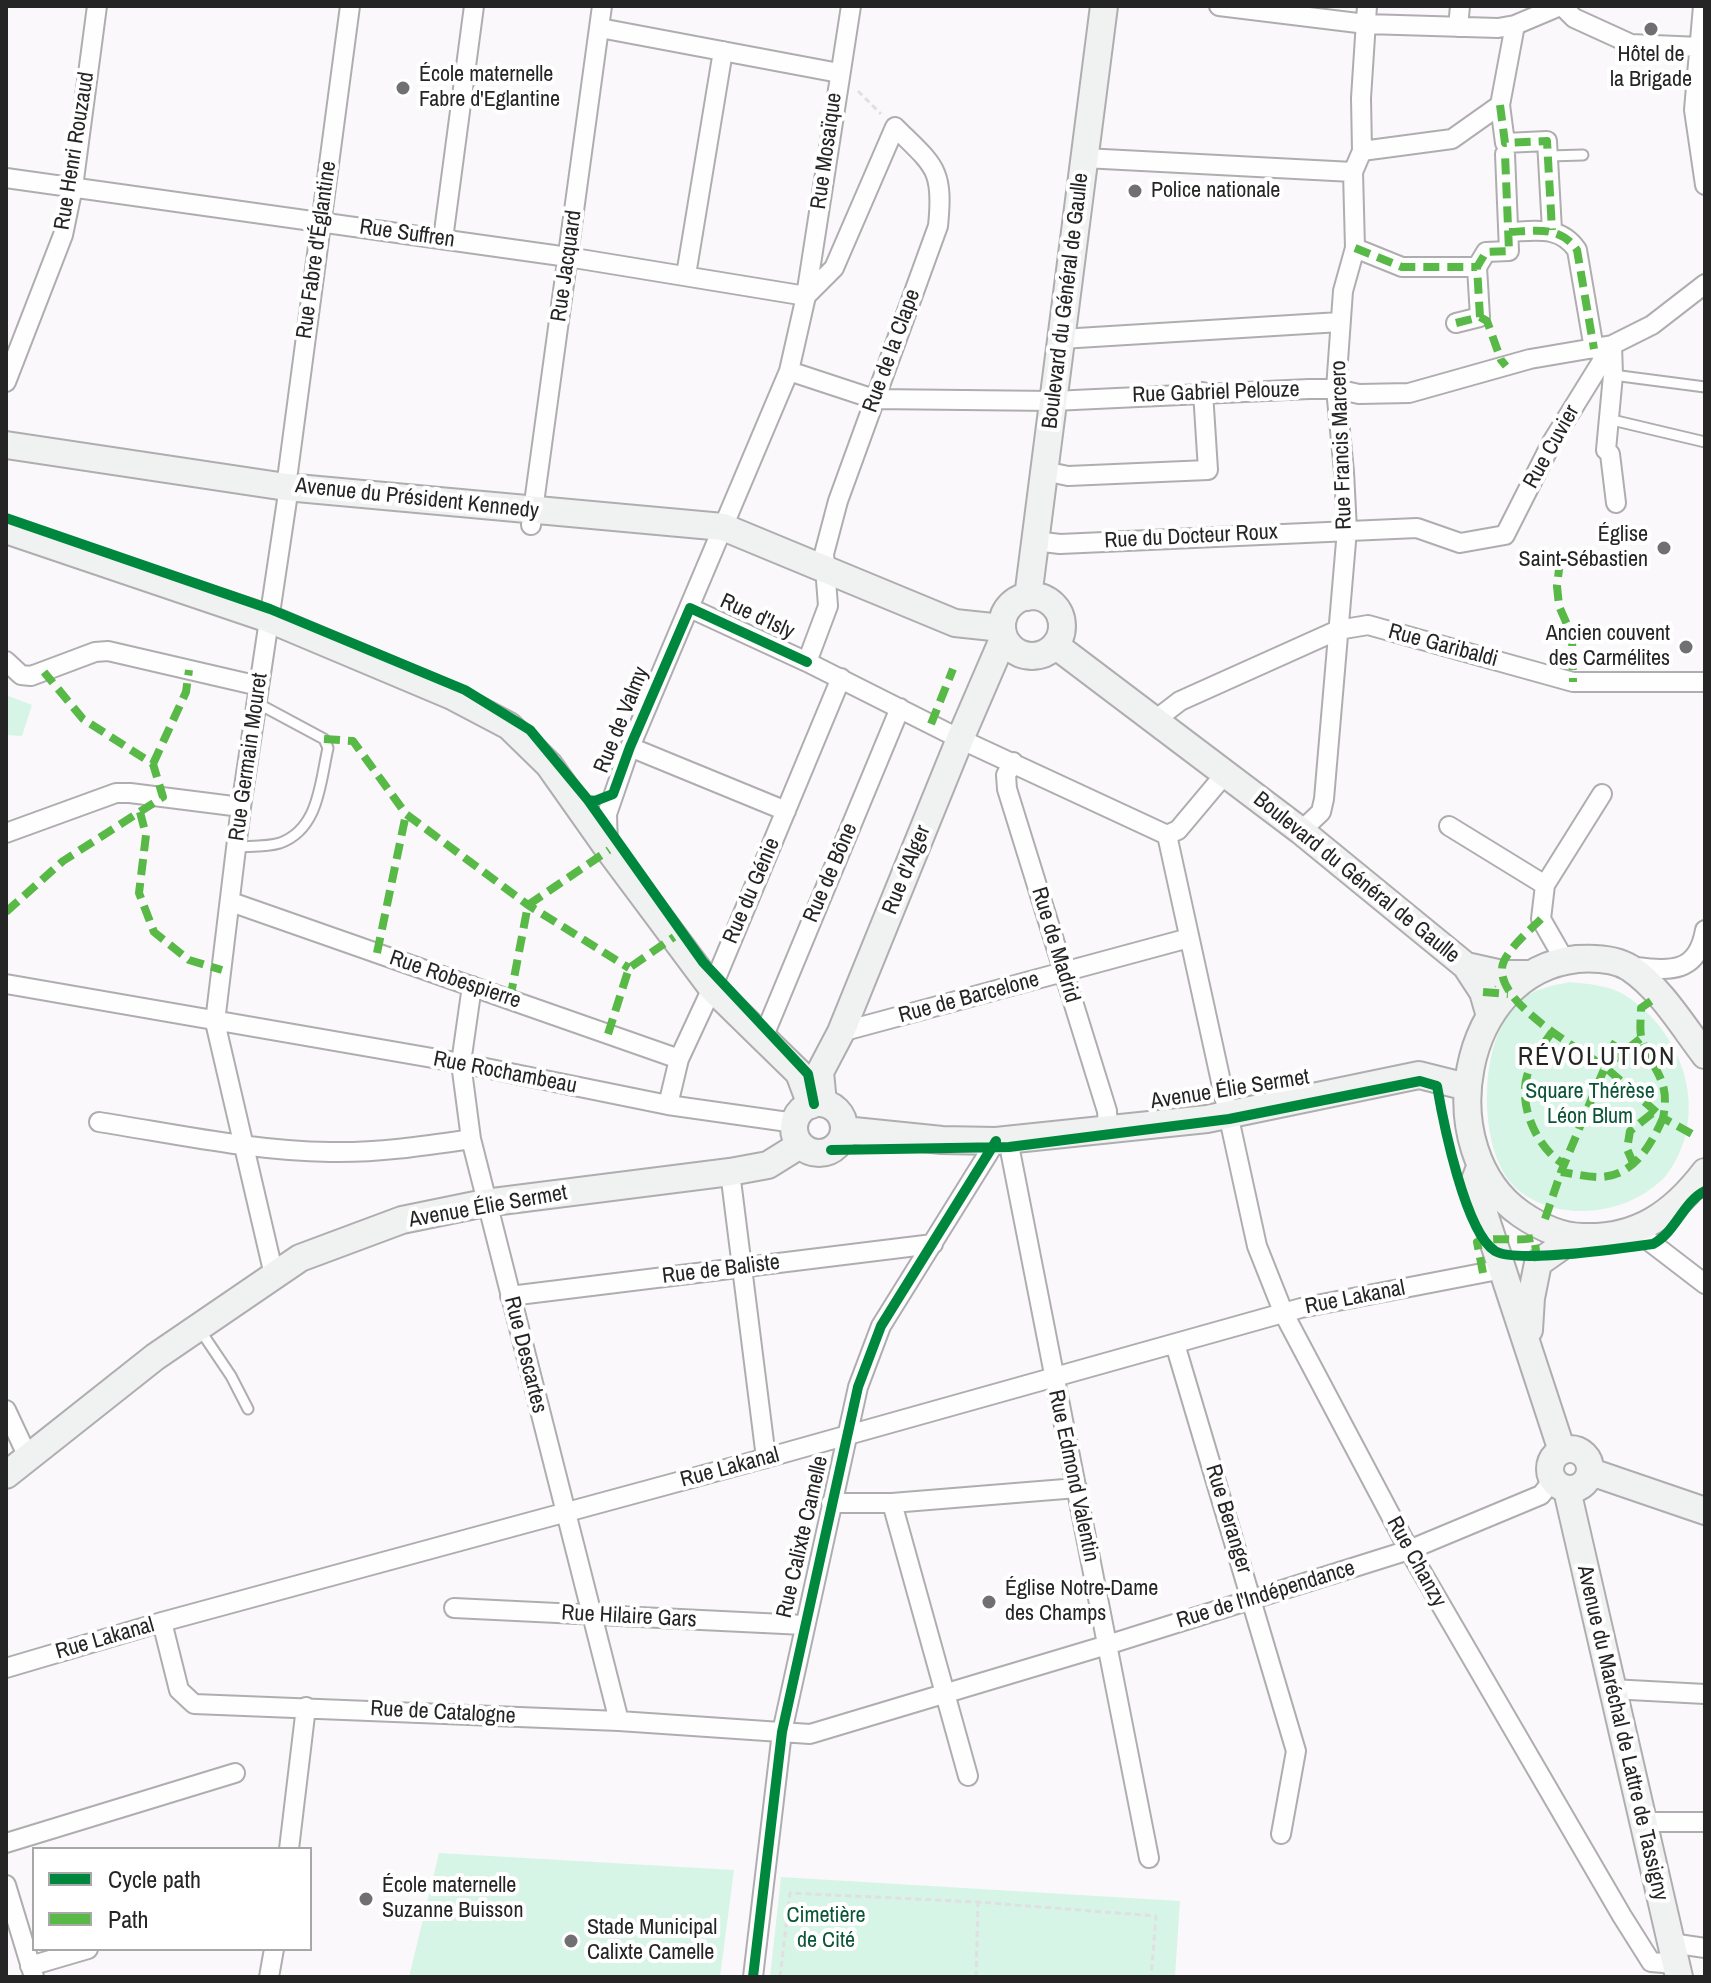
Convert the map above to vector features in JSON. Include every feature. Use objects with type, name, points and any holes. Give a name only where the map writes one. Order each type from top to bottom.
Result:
[{"type":"main road","name":"Boulevard du Général de Gaulle","points":[[1028,597],[1104,6]]},
{"type":"main road","name":"Avenue du Président Kennedy","points":[[6,445],[286,493]]},
{"type":"main road","name":"Avenue du Président Kennedy","points":[[6,463],[532,518],[721,534],[808,573],[824,567],[955,623],[1003,632]]},
{"type":"main road","points":[[6,530],[269,619],[452,696],[509,726],[549,765],[712,988],[799,1073],[807,1119],[814,1153],[831,1150],[838,1145],[844,1130],[841,1115],[836,1110],[807,1119]]},
{"type":"main road","points":[[1028,597],[1045,600],[1058,612],[1061,629],[1055,645],[1048,651],[1031,656],[1014,650],[1003,632],[1009,607],[1028,597]]},
{"type":"main road","name":"Rue d'Alger","points":[[807,1119],[820,1072],[841,1032],[1003,632]]},
{"type":"main road","name":"Boulevard du Général de Gaulle","points":[[1055,645],[1301,831],[1466,966],[1483,992],[1490,1016]]},
{"type":"main road","points":[[1704,1174],[1659,1216],[1636,1231],[1605,1238],[1575,1237],[1540,1227],[1505,1203],[1480,1167],[1467,1117],[1467,1087],[1471,1060],[1490,1016],[1508,994],[1532,974],[1565,961],[1587,958],[1628,966],[1659,995],[1705,1055]]},
{"type":"main road","name":"Boulevard du Général de Gaulle","points":[[1466,966],[1502,974],[1532,974]]},
{"type":"main road","name":"Avenue Élie Sermet","points":[[844,1130],[942,1140],[1002,1140],[1228,1115],[1419,1075],[1467,1087]]},
{"type":"main road","name":"Avenue Élie Sermet","points":[[6,1475],[155,1357],[300,1258],[402,1220],[485,1203],[768,1165],[807,1119]]},
{"type":"main road","points":[[1480,1167],[1474,1183],[1562,1451]]},
{"type":"main road","points":[[1528,1341],[1531,1298],[1538,1263],[1575,1237]]},
{"type":"main road","points":[[1576,1450],[1587,1458],[1591,1472],[1580,1487],[1560,1485],[1551,1474],[1552,1460],[1562,1451],[1576,1450]]},
{"type":"main road","points":[[1591,1472],[1705,1511]]},
{"type":"main road","name":"Avenue du Maréchal de Lattre de Tassigny","points":[[1560,1485],[1675,1961]]},
{"type":"street","name":"Rue Henri Rouzaud","points":[[6,382],[63,235],[73,187],[97,6]]},
{"type":"street","name":"Rue Fabre d'Églantine","points":[[286,493],[350,6]]},
{"type":"street","points":[[443,239],[474,6]]},
{"type":"street","name":"Rue Jacquard","points":[[532,518],[602,6]]},
{"type":"street","name":"Rue Mosaïque","points":[[806,296],[851,6]]},
{"type":"street","points":[[1219,6],[1366,15],[1458,27],[1498,28],[1568,9],[1631,44],[1700,47]]},
{"type":"street","points":[[1458,27],[1460,6]]},
{"type":"street","name":"Rue Francis Marcero","points":[[1301,831],[1321,812],[1324,799],[1347,530],[1336,389],[1343,291],[1355,248],[1353,172],[1362,151],[1361,98],[1366,15]]},
{"type":"street","points":[[1704,15],[1694,110],[1705,185]]},
{"type":"street","points":[[1515,25],[1500,105],[1505,143],[1547,141],[1552,230]]},
{"type":"street","points":[[600,28],[839,73]]},
{"type":"street","points":[[686,275],[723,51]]},
{"type":"street","points":[[1362,151],[1452,139],[1500,105]]},
{"type":"street","points":[[806,296],[834,268],[895,127]]},
{"type":"street","name":"Rue de la Clape","points":[[807,662],[828,606],[824,554],[838,501],[938,226],[941,192],[933,165],[895,127]]},
{"type":"street","points":[[1456,323],[1480,317],[1477,267],[1486,252],[1509,251],[1505,154]]},
{"type":"street","points":[[1084,158],[1353,172]]},
{"type":"street","name":"Rue Suffren","points":[[6,178],[568,257],[806,296]]},
{"type":"street","points":[[1509,232],[1552,230],[1571,241],[1577,250],[1603,347],[1652,325],[1705,284]]},
{"type":"street","points":[[1355,248],[1402,267],[1477,267]]},
{"type":"street","name":"Rue de Valmy","points":[[609,850],[607,814],[630,747],[789,371],[806,296]]},
{"type":"street","points":[[1061,339],[1340,322]]},
{"type":"street","name":"Rue Gabriel Pelouze","points":[[789,371],[874,399],[1053,401],[1203,392],[1336,389],[1359,394],[1409,393],[1530,359],[1603,347]]},
{"type":"street","name":"Rue Cuvier","points":[[1347,530],[1417,528],[1460,543],[1505,535],[1552,442],[1604,374],[1603,347]]},
{"type":"street","points":[[1604,374],[1608,419],[1606,450],[1610,454],[1616,503]]},
{"type":"street","points":[[1044,471],[1068,476],[1208,470],[1203,392]]},
{"type":"street","name":"Rue Germain Mouret","points":[[215,1022],[241,807],[286,493]]},
{"type":"street","name":"Rue du Docteur Roux","points":[[1035,541],[1060,544],[1347,530]]},
{"type":"street","name":"Rue d'Isly","points":[[690,608],[1167,835]]},
{"type":"street","name":"Rue Garibaldi","points":[[1154,721],[1180,701],[1338,630],[1368,625],[1573,682],[1705,682]]},
{"type":"street","points":[[6,661],[21,675],[31,676],[95,652],[108,651],[258,695]]},
{"type":"street","name":"Rue du Génie","points":[[668,1105],[679,1059],[712,988],[841,678]]},
{"type":"street","name":"Rue de Bône","points":[[763,1038],[900,708]]},
{"type":"street","points":[[630,747],[786,811]]},
{"type":"street","name":"Rue de Madrid","points":[[1013,762],[1006,775],[1007,789],[1107,1111],[1108,1128]]},
{"type":"street","points":[[1167,835],[1178,830],[1225,774]]},
{"type":"street","points":[[6,833],[116,793],[241,807]]},
{"type":"street","points":[[1565,961],[1541,919],[1545,885],[1602,794]]},
{"type":"street","points":[[1449,826],[1545,885]]},
{"type":"street","name":"Rue Chanzy","points":[[1167,835],[1257,1246],[1284,1314],[1409,1550],[1651,1962],[1675,1961]]},
{"type":"street","name":"Rue Robespierre","points":[[231,902],[679,1059]]},
{"type":"street","points":[[1628,966],[1662,970],[1688,964],[1700,953],[1705,930]]},
{"type":"street","name":"Rue de Barcelone","points":[[841,1032],[1189,938]]},
{"type":"street","name":"Rue Rochambeau","points":[[6,984],[461,1063],[668,1105],[807,1119]]},
{"type":"street","name":"Rue Descartes","points":[[472,986],[461,1063],[471,1139],[619,1721]]},
{"type":"street","points":[[215,1022],[274,1275]]},
{"type":"street","points":[[99,1122],[244,1145],[329,1152],[389,1151],[471,1139]]},
{"type":"street","name":"Rue Calixte Camelle","points":[[753,1977],[782,1732],[858,1387],[881,1326],[1002,1140]]},
{"type":"street","name":"Rue Edmond Valentin","points":[[1002,1140],[1077,1488],[1149,1858]]},
{"type":"street","points":[[730,1172],[766,1458]]},
{"type":"street","points":[[1636,1231],[1705,1284]]},
{"type":"street","name":"Rue de Baliste","points":[[510,1296],[933,1244]]},
{"type":"street","name":"Rue Lakanal","points":[[6,1668],[162,1622],[766,1458],[1301,1308],[1503,1269]]},
{"type":"street","name":"Rue Beranger","points":[[1175,1344],[1296,1751],[1281,1834]]},
{"type":"street","points":[[6,1410],[28,1457]]},
{"type":"street","name":"Rue de l'Indépendance","points":[[782,1732],[810,1734],[1253,1600],[1409,1550],[1560,1485]]},
{"type":"street","points":[[831,1503],[892,1503],[1077,1488]]},
{"type":"street","points":[[892,1503],[968,1776]]},
{"type":"street","name":"Rue Hilaire Gars","points":[[454,1608],[804,1625]]},
{"type":"street","name":"Rue de Catalogne","points":[[162,1622],[179,1690],[194,1704],[619,1721],[782,1732]]},
{"type":"street","points":[[1611,1689],[1705,1694]]},
{"type":"street","points":[[289,1847],[306,1707]]},
{"type":"street","points":[[6,1843],[235,1773]]},
{"type":"street","points":[[1643,1822],[1705,1822]]},
{"type":"street","points":[[6,1885],[32,1972],[83,1951]]},
{"type":"street","points":[[1675,1961],[1705,1948]]},
{"type":"street","points":[[269,1977],[274,1951]]},
{"type":"lane","points":[[1548,156],[1583,155]]},
{"type":"lane","points":[[1604,374],[1705,387]]},
{"type":"lane","points":[[1608,419],[1705,442]]},
{"type":"lane","points":[[236,847],[280,843],[304,828],[312,816],[328,748],[324,739],[258,695]]},
{"type":"lane","points":[[198,1327],[231,1376],[248,1409]]},
{"type":"path","points":[[839,73],[895,127]]},
{"type":"path","points":[[780,1977],[790,1893],[978,1902],[1156,1916],[1151,1977]]},
{"type":"path","points":[[976,1977],[978,1902]]},
{"type":"green space","points":[[6,695],[32,705],[22,736],[6,735]]},
{"type":"green space","name":"Square Thérèse Léon Blum","points":[[1570,982],[1617,991],[1645,1011],[1663,1031],[1677,1054],[1689,1104],[1687,1129],[1679,1154],[1665,1177],[1637,1198],[1595,1210],[1553,1208],[1518,1190],[1500,1165],[1492,1143],[1488,1117],[1490,1064],[1496,1039],[1506,1018],[1531,993]]},
{"type":"green space","name":"Stade Municipal Calixte Camelle","points":[[439,1853],[734,1870],[720,1977],[409,1977]]},
{"type":"green space","name":"Cimetière de Cité","points":[[781,1877],[1180,1901],[1175,1977],[770,1977]]},
{"type":"marked path","points":[[1500,105],[1505,143],[1547,141],[1552,230]]},
{"type":"marked path","points":[[1456,323],[1480,317],[1477,267],[1486,252],[1509,251],[1505,154]]},
{"type":"marked path","points":[[1509,232],[1555,233],[1563,236],[1577,250],[1594,349]]},
{"type":"marked path","points":[[1355,248],[1402,267],[1477,267]]},
{"type":"marked path","points":[[1480,317],[1487,321],[1506,366]]},
{"type":"marked path","points":[[1560,561],[1557,586],[1559,606],[1572,636],[1573,682]]},
{"type":"marked path","points":[[931,724],[953,669]]},
{"type":"marked path","points":[[153,764],[186,692],[189,670]]},
{"type":"marked path","points":[[6,912],[63,861],[163,797],[153,764],[83,719],[44,672]]},
{"type":"marked path","points":[[324,739],[353,741],[406,814],[528,905],[629,968]]},
{"type":"marked path","points":[[140,812],[146,835],[139,893],[154,932],[189,960],[222,970]]},
{"type":"marked path","points":[[377,953],[406,814]]},
{"type":"marked path","points":[[510,999],[528,905],[609,850]]},
{"type":"marked path","points":[[1541,919],[1504,961],[1502,975],[1509,991],[1538,1021],[1605,1067],[1641,1038]]},
{"type":"marked path","points":[[608,1034],[629,968],[674,937]]},
{"type":"marked path","points":[[1483,992],[1508,994]]},
{"type":"marked path","points":[[1651,1001],[1641,1008],[1641,1033],[1646,1051],[1663,1085],[1663,1118],[1692,1134]]},
{"type":"marked path","points":[[1552,1032],[1529,1070],[1525,1100],[1538,1138],[1564,1164]]},
{"type":"marked path","points":[[1610,1043],[1624,1052]]},
{"type":"marked path","points":[[1545,1219],[1561,1172],[1605,1067],[1663,1118],[1647,1148],[1622,1171],[1600,1177],[1561,1172]]},
{"type":"marked path","points":[[1634,1165],[1627,1149],[1630,1131],[1655,1111]]},
{"type":"marked path","points":[[1483,1273],[1477,1242],[1484,1240],[1534,1238],[1538,1263]]},
{"type":"cycle path","points":[[6,518],[270,609],[465,690],[530,730],[588,800],[595,801],[613,794],[690,608],[807,662]]},
{"type":"cycle path","points":[[588,800],[703,962],[808,1074],[814,1104]]},
{"type":"cycle path","points":[[831,1150],[1009,1147],[1229,1119],[1420,1081],[1437,1086],[1450,1149],[1465,1200],[1484,1240],[1495,1251],[1507,1255],[1547,1256],[1653,1244],[1705,1191]]},
{"type":"cycle path","points":[[753,1977],[782,1732],[858,1387],[881,1326],[996,1141]]},
{"type":"place","name":"Hôtel de la Brigade","points":[[1651,29]]},
{"type":"place","name":"École maternelle Fabre d'Eglantine","points":[[403,88]]},
{"type":"place","name":"Police nationale","points":[[1135,191]]},
{"type":"place","name":"Église Saint-Sébastien","points":[[1664,548]]},
{"type":"place","name":"Ancien couvent des Carmélites","points":[[1686,647]]},
{"type":"place","name":"Église Notre-Dame des Champs","points":[[989,1602]]},
{"type":"place","name":"École maternelle Suzanne Buisson","points":[[366,1899]]},
{"type":"place","name":"Stade Municipal Calixte Camelle","points":[[571,1941]]},
{"type":"district","name":"RÉVOLUTION","points":[[1597,1058]]}]
